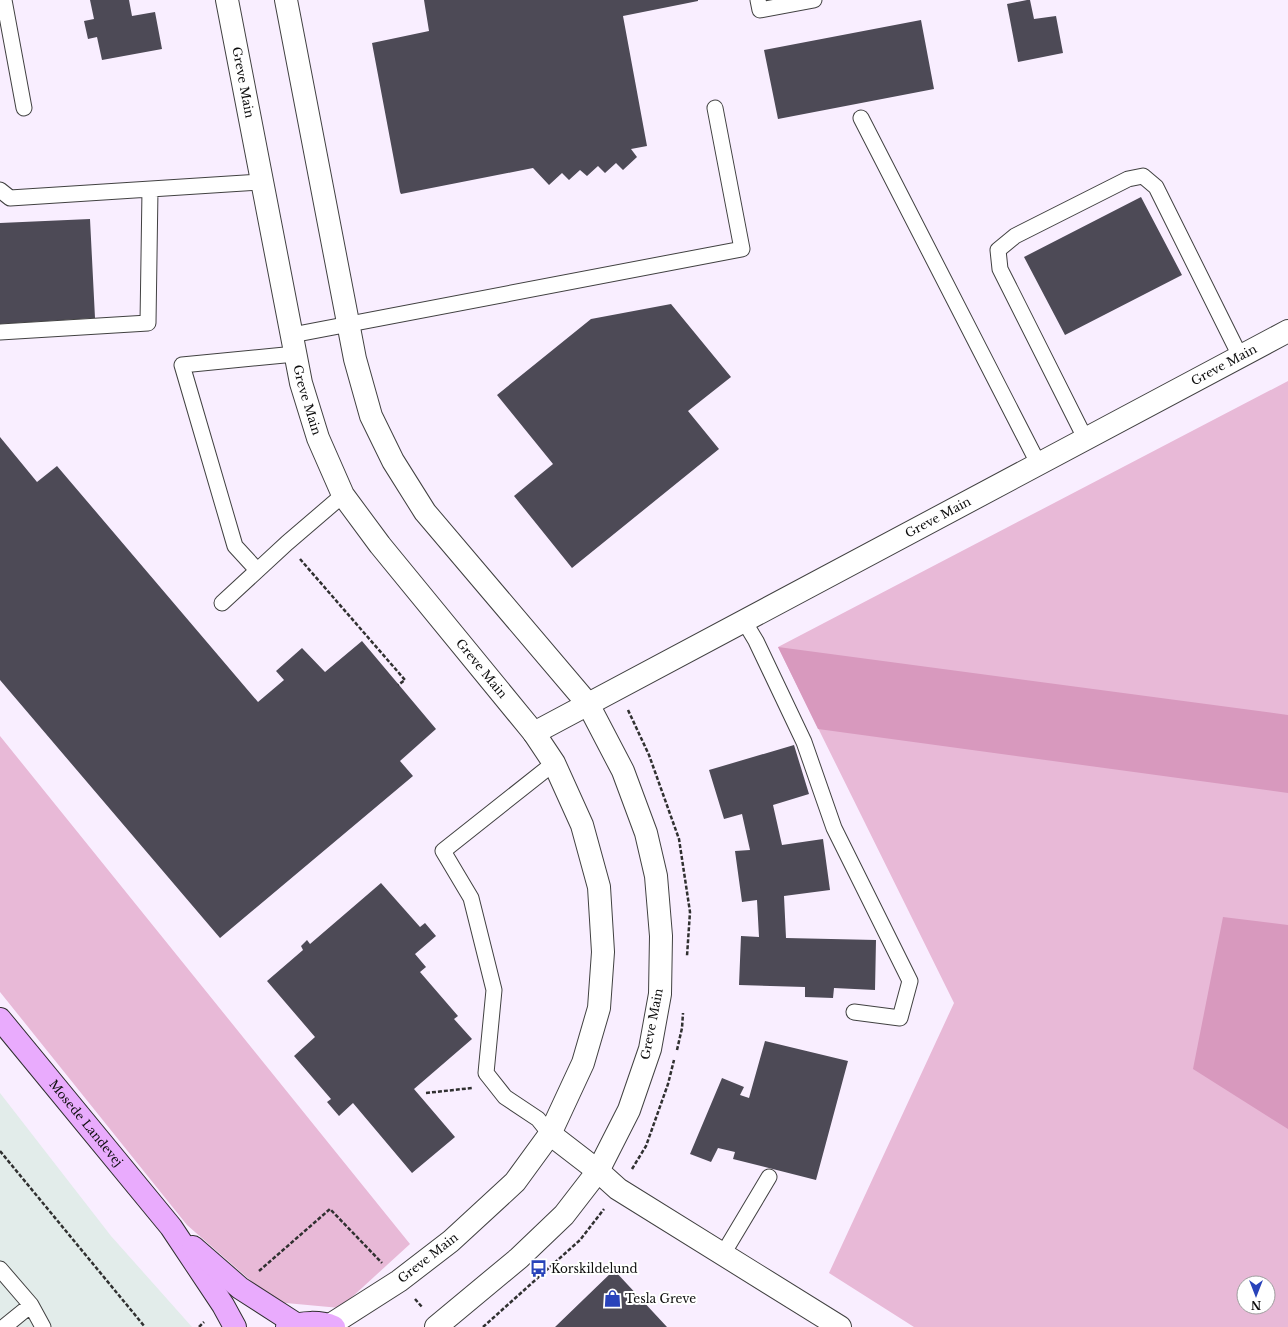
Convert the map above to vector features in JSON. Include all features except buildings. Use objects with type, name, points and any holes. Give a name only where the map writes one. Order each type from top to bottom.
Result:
[{"type":"main road","name":"Mosede Landevej","points":[[0,1019],[171,1227],[223,1305],[235,1327]]},
{"type":"main road","name":"Mosede Landevej","points":[[171,1227],[240,1288],[292,1325]]},
{"type":"main road","points":[[292,1325],[313,1323],[332,1326]]},
{"type":"street","name":"Greve Main","points":[[227,0],[301,383],[318,438],[343,495],[380,545],[534,733],[554,763],[582,825],[599,887],[603,952],[599,1008],[583,1063],[550,1134],[515,1182],[451,1241],[399,1281],[332,1326]]},
{"type":"street","name":"Greve Main","points":[[286,0],[355,359],[371,416],[393,461],[425,512],[588,704],[623,771],[646,833],[656,876],[661,936],[660,994],[650,1049],[629,1110],[598,1171],[564,1215],[519,1258],[437,1326]]},
{"type":"street","name":"Greve Main","points":[[534,733],[1288,331]]},
{"type":"street","points":[[550,1134],[598,1171],[618,1189],[840,1327]]},
{"type":"lane","points":[[4,0],[24,108]]},
{"type":"lane","points":[[758,0],[760,10],[814,0]]},
{"type":"lane","points":[[257,570],[235,546],[182,364],[294,345],[349,324],[742,249],[715,108]]},
{"type":"lane","points":[[861,118],[1038,463]]},
{"type":"lane","points":[[1085,438],[1000,269],[998,250],[1015,236],[1128,178],[1143,176],[1156,187],[1240,356]]},
{"type":"lane","points":[[0,190],[10,198],[262,182]]},
{"type":"lane","points":[[0,332],[148,323],[150,190]]},
{"type":"lane","points":[[222,603],[287,543],[343,495]]},
{"type":"lane","points":[[744,621],[756,641],[804,742],[834,828],[910,980],[900,1018],[854,1012]]},
{"type":"lane","points":[[550,1134],[538,1119],[505,1097],[486,1073],[494,990],[471,898],[443,851],[554,763]]},
{"type":"lane","points":[[723,1254],[769,1177]]},
{"type":"lane","points":[[0,1269],[31,1305],[43,1327]]},
{"type":"lane","points":[[4,1327],[31,1305]]},
{"type":"path","points":[[287,543],[405,680],[398,685]]},
{"type":"path","points":[[426,1093],[496,1086]]},
{"type":"path","points":[[0,1151],[146,1327]]},
{"type":"path","points":[[240,1288],[330,1209],[399,1281],[437,1326]]},
{"type":"path","points":[[199,1327],[223,1305]]},
{"type":"shaded area","points":[[1288,381],[1288,1327],[914,1327],[829,1273],[954,1003],[778,647]]},
{"type":"shaded area","points":[[778,647],[1288,715],[1288,793],[818,729]]},
{"type":"shaded area","points":[[0,736],[410,1244],[340,1308],[275,1302],[187,1225],[0,992]]},
{"type":"shaded area","points":[[1223,917],[1288,925],[1288,1129],[1193,1069]]},
{"type":"shaded area","points":[[0,1093],[111,1236],[192,1327],[0,1327]]},
{"type":"place","name":"Korskildelund","points":[[538,1269]]},
{"type":"place","name":"Tesla Greve","points":[[612,1299]]}]
